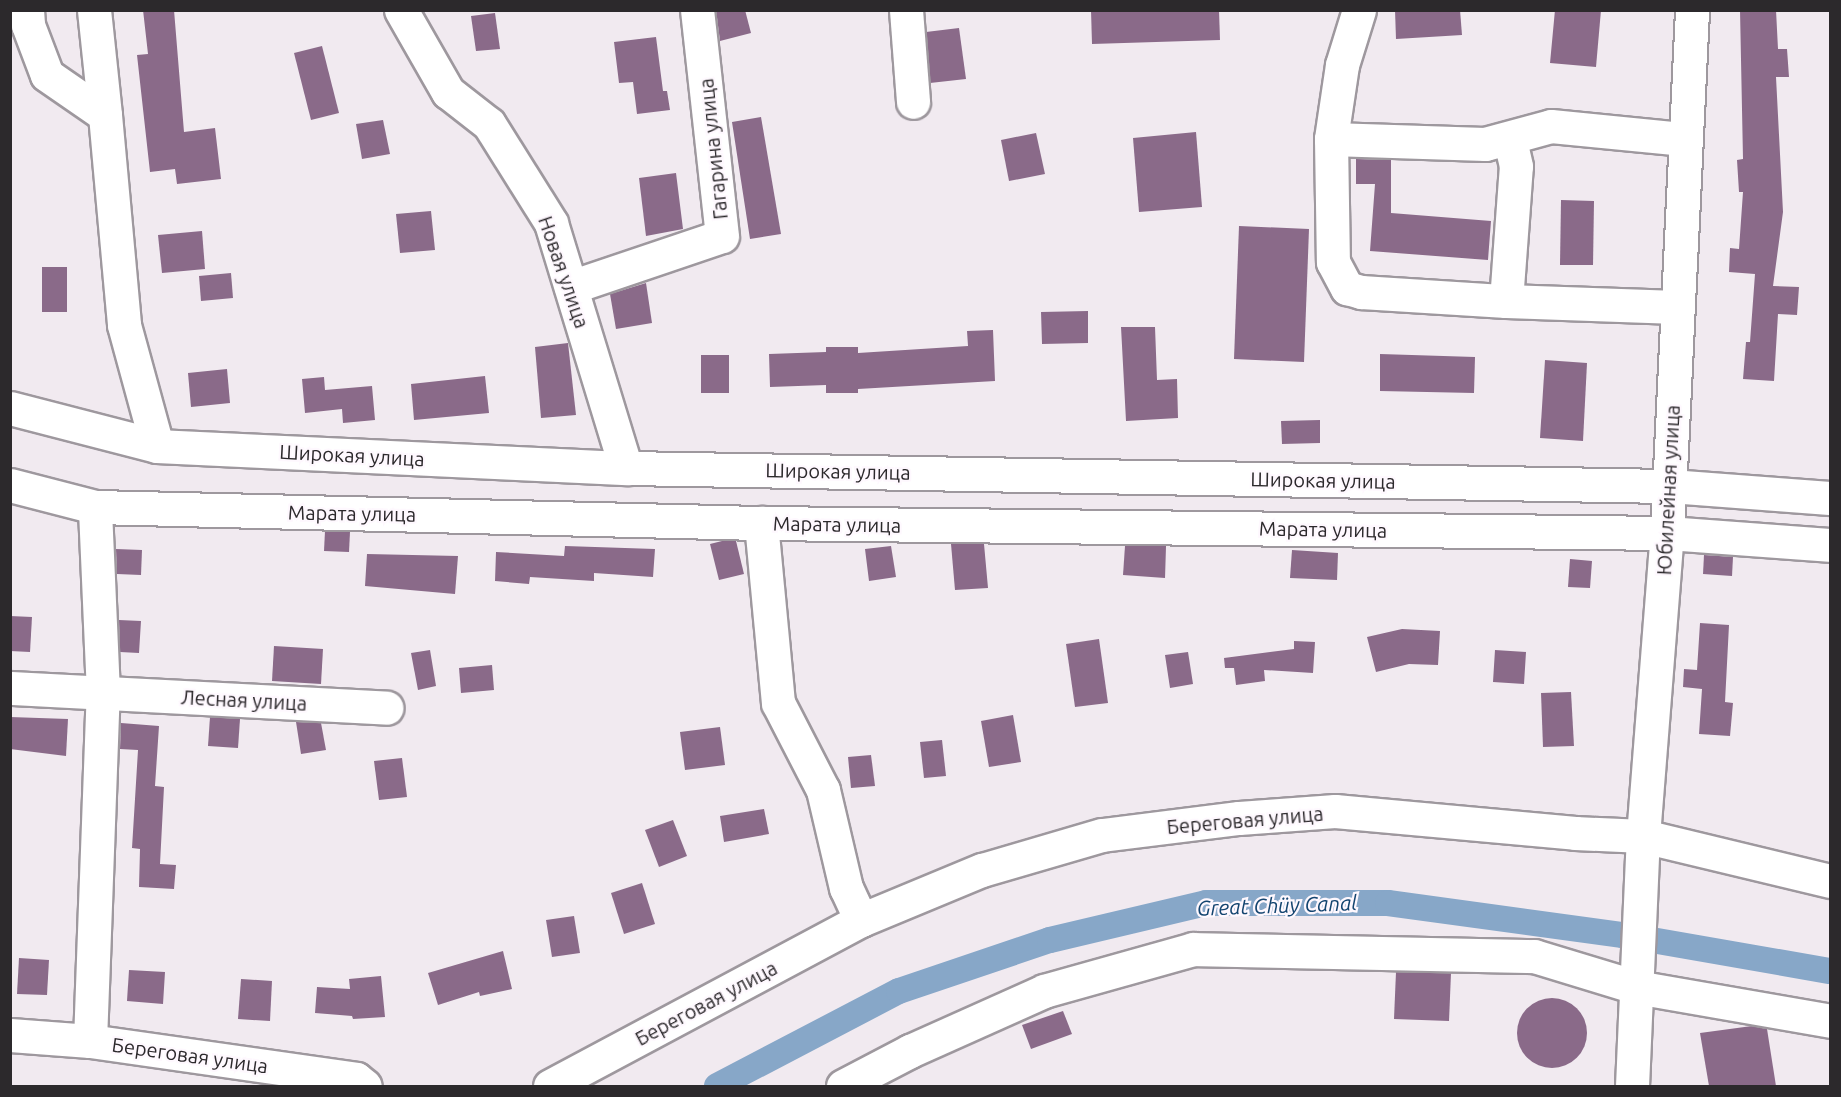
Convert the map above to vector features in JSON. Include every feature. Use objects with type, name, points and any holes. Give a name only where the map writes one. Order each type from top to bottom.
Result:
[{"type":"street","points":[[27,10],[28,25],[47,75],[105,115]]},
{"type":"street","points":[[94,10],[124,325],[157,446]]},
{"type":"street","name":"Новая улица","points":[[401,10],[448,92],[489,124],[551,223],[626,468]]},
{"type":"street","name":"Гагарина улица","points":[[571,287],[723,236],[697,10]]},
{"type":"street","points":[[906,10],[913,102]]},
{"type":"street","points":[[1359,10],[1342,65],[1331,139],[1333,262],[1347,288],[1360,292],[1506,302],[1677,307]]},
{"type":"street","name":"Юбилейная улица","points":[[1632,1086],[1643,842],[1670,486],[1684,139],[1692,10]]},
{"type":"street","points":[[1331,139],[1485,144],[1551,126],[1684,139]]},
{"type":"street","points":[[1506,302],[1516,166],[1510,139]]},
{"type":"street","name":"Широкая улица","points":[[10,408],[157,446],[626,468],[1670,486],[1830,498]]},
{"type":"street","name":"Марата улица","points":[[10,485],[95,507],[761,523],[1667,533]]},
{"type":"street","points":[[90,1041],[103,693],[95,507]]},
{"type":"street","points":[[761,523],[778,703],[823,790],[846,888],[861,920]]},
{"type":"street","points":[[1667,533],[1830,545]]},
{"type":"street","name":"Лесная улица","points":[[10,688],[386,708]]},
{"type":"street","name":"Береговая улица","points":[[550,1086],[861,920],[982,870],[1102,835],[1239,818],[1335,811],[1575,833],[1643,842],[1830,881]]},
{"type":"street","points":[[843,1086],[910,1051],[1044,991],[1193,950],[1533,956],[1830,1021]]},
{"type":"street","name":"Береговая улица","points":[[10,1035],[90,1041],[356,1078],[365,1086]]},
{"type":"building","points":[[143,10],[174,10],[184,132],[215,128],[221,179],[177,184],[175,169],[150,172],[137,55],[148,54]]},
{"type":"building","points":[[716,10],[745,10],[751,33],[720,41]]},
{"type":"building","points":[[1091,10],[1219,10],[1220,40],[1092,44]]},
{"type":"building","points":[[1395,10],[1460,10],[1462,35],[1396,39]]},
{"type":"building","points":[[1555,10],[1601,10],[1596,67],[1550,63]]},
{"type":"building","points":[[1740,10],[1776,10],[1778,49],[1787,49],[1789,77],[1776,77],[1783,212],[1773,286],[1799,287],[1797,315],[1778,314],[1774,381],[1743,379],[1746,342],[1750,342],[1755,274],[1729,272],[1730,248],[1739,249],[1743,192],[1739,192],[1737,160],[1743,159]]},
{"type":"building","points":[[495,13],[500,49],[476,51],[471,16]]},
{"type":"building","points":[[959,28],[966,79],[930,83],[926,32]]},
{"type":"building","points":[[656,37],[663,91],[667,91],[670,110],[637,114],[633,82],[619,83],[614,42]]},
{"type":"building","points":[[322,46],[339,113],[311,120],[294,53]]},
{"type":"building","points":[[761,117],[781,234],[750,239],[732,122]]},
{"type":"building","points":[[383,120],[390,154],[362,159],[356,124]]},
{"type":"building","points":[[1196,132],[1202,207],[1139,212],[1133,138]]},
{"type":"building","points":[[1036,133],[1045,174],[1009,181],[1001,140]]},
{"type":"building","points":[[1356,159],[1391,160],[1391,213],[1491,221],[1488,260],[1370,251],[1375,184],[1356,184]]},
{"type":"building","points":[[676,173],[683,229],[646,236],[639,178]]},
{"type":"building","points":[[1561,200],[1594,201],[1593,265],[1560,265]]},
{"type":"building","points":[[431,211],[435,250],[400,253],[396,214]]},
{"type":"building","points":[[1239,226],[1309,229],[1304,362],[1234,359]]},
{"type":"building","points":[[202,231],[205,269],[162,273],[158,235]]},
{"type":"building","points":[[42,267],[67,267],[67,312],[42,312]]},
{"type":"building","points":[[231,273],[233,298],[201,301],[199,276]]},
{"type":"building","points":[[646,283],[652,323],[616,329],[610,294]]},
{"type":"building","points":[[1088,311],[1088,343],[1042,344],[1041,312]]},
{"type":"building","points":[[1121,327],[1155,327],[1157,380],[1177,379],[1178,418],[1126,421]]},
{"type":"building","points":[[993,330],[995,381],[858,389],[858,393],[826,393],[826,385],[770,387],[769,354],[826,352],[826,347],[858,347],[858,353],[968,346],[967,331]]},
{"type":"building","points":[[568,343],[576,415],[541,418],[535,347]]},
{"type":"building","points":[[1380,354],[1475,357],[1474,393],[1380,391]]},
{"type":"building","points":[[701,355],[729,355],[729,393],[701,393]]},
{"type":"building","points":[[1545,360],[1587,363],[1583,441],[1540,438]]},
{"type":"building","points":[[227,369],[230,403],[191,407],[188,373]]},
{"type":"building","points":[[485,376],[489,413],[414,420],[411,384]]},
{"type":"building","points":[[324,377],[325,390],[372,386],[375,420],[343,423],[342,409],[305,413],[302,379]]},
{"type":"building","points":[[1320,420],[1320,443],[1282,444],[1281,421]]},
{"type":"building","points":[[325,531],[350,532],[349,552],[324,551]]},
{"type":"building","points":[[736,541],[744,574],[719,580],[710,544]]},
{"type":"building","points":[[951,544],[984,544],[988,588],[955,590]]},
{"type":"building","points":[[565,546],[655,549],[653,577],[594,573],[594,581],[530,577],[529,584],[495,581],[496,552],[564,556]]},
{"type":"building","points":[[891,546],[896,577],[869,581],[865,549]]},
{"type":"building","points":[[1125,546],[1166,546],[1165,578],[1123,575]]},
{"type":"building","points":[[116,549],[142,550],[141,575],[117,574]]},
{"type":"building","points":[[1292,550],[1338,553],[1337,580],[1290,578]]},
{"type":"building","points":[[367,554],[458,556],[455,594],[365,586]]},
{"type":"building","points":[[1704,555],[1733,557],[1732,576],[1703,574]]},
{"type":"building","points":[[1570,559],[1592,561],[1590,588],[1568,587]]},
{"type":"building","points":[[10,616],[32,617],[30,652],[10,651]]},
{"type":"building","points":[[119,620],[141,621],[139,653],[120,652]]},
{"type":"building","points":[[1700,623],[1729,625],[1725,702],[1733,703],[1730,736],[1699,734],[1702,689],[1683,687],[1684,669],[1697,670]]},
{"type":"building","points":[[1402,629],[1440,631],[1438,665],[1409,664],[1376,672],[1367,637]]},
{"type":"building","points":[[1099,639],[1108,703],[1075,707],[1066,644]]},
{"type":"building","points":[[1294,641],[1315,642],[1313,673],[1264,670],[1265,681],[1236,685],[1234,668],[1225,668],[1224,658],[1294,649]]},
{"type":"building","points":[[274,646],[323,649],[321,684],[272,681]]},
{"type":"building","points":[[430,650],[436,686],[418,690],[411,653]]},
{"type":"building","points":[[1495,650],[1526,652],[1524,684],[1493,682]]},
{"type":"building","points":[[1188,652],[1193,684],[1170,688],[1165,655]]},
{"type":"building","points":[[492,665],[494,690],[461,693],[459,668]]},
{"type":"building","points":[[1571,692],[1574,746],[1543,747],[1541,693]]},
{"type":"building","points":[[1013,715],[1021,762],[989,767],[981,721]]},
{"type":"building","points":[[10,717],[68,719],[66,756],[10,749]]},
{"type":"building","points":[[210,717],[240,719],[238,748],[208,746]]},
{"type":"building","points":[[296,722],[321,723],[326,750],[301,754]]},
{"type":"building","points":[[121,723],[159,726],[155,786],[164,787],[160,864],[176,865],[174,889],[139,887],[140,849],[132,848],[138,750],[120,749]]},
{"type":"building","points":[[720,727],[725,765],[685,770],[680,732]]},
{"type":"building","points":[[942,740],[946,776],[924,778],[920,742]]},
{"type":"building","points":[[871,755],[875,786],[851,788],[848,757]]},
{"type":"building","points":[[402,758],[407,797],[379,800],[374,761]]},
{"type":"building","points":[[764,809],[769,834],[724,842],[720,816]]},
{"type":"building","points":[[673,820],[687,856],[659,867],[645,830]]},
{"type":"building","points":[[642,883],[655,924],[624,934],[611,893]]},
{"type":"building","points":[[574,916],[580,953],[552,957],[546,920]]},
{"type":"building","points":[[503,951],[512,989],[480,996],[479,992],[438,1005],[428,973]]},
{"type":"building","points":[[19,958],[49,960],[47,995],[17,994]]},
{"type":"building","points":[[129,970],[165,972],[163,1004],[127,1001]]},
{"type":"building","points":[[1396,972],[1451,973],[1449,1021],[1394,1019]]},
{"type":"building","points":[[381,976],[385,1017],[353,1019],[352,1016],[315,1013],[317,987],[350,989],[349,979]]},
{"type":"building","points":[[241,979],[272,981],[270,1021],[238,1019]]},
{"type":"building","points":[[1552,998],[1565,1001],[1577,1008],[1584,1020],[1587,1033],[1584,1046],[1577,1058],[1565,1065],[1552,1068],[1539,1065],[1527,1058],[1520,1046],[1517,1033],[1520,1020],[1527,1008],[1539,1001]]},
{"type":"building","points":[[1063,1011],[1072,1034],[1031,1049],[1022,1025]]},
{"type":"building","points":[[1752,1026],[1767,1029],[1776,1086],[1709,1086],[1700,1033]]},
{"type":"waterway","name":"Great Chüy Canal","points":[[717,1086],[899,991],[1050,940],[1206,903],[1388,903],[1623,935],[1830,971]]}]
